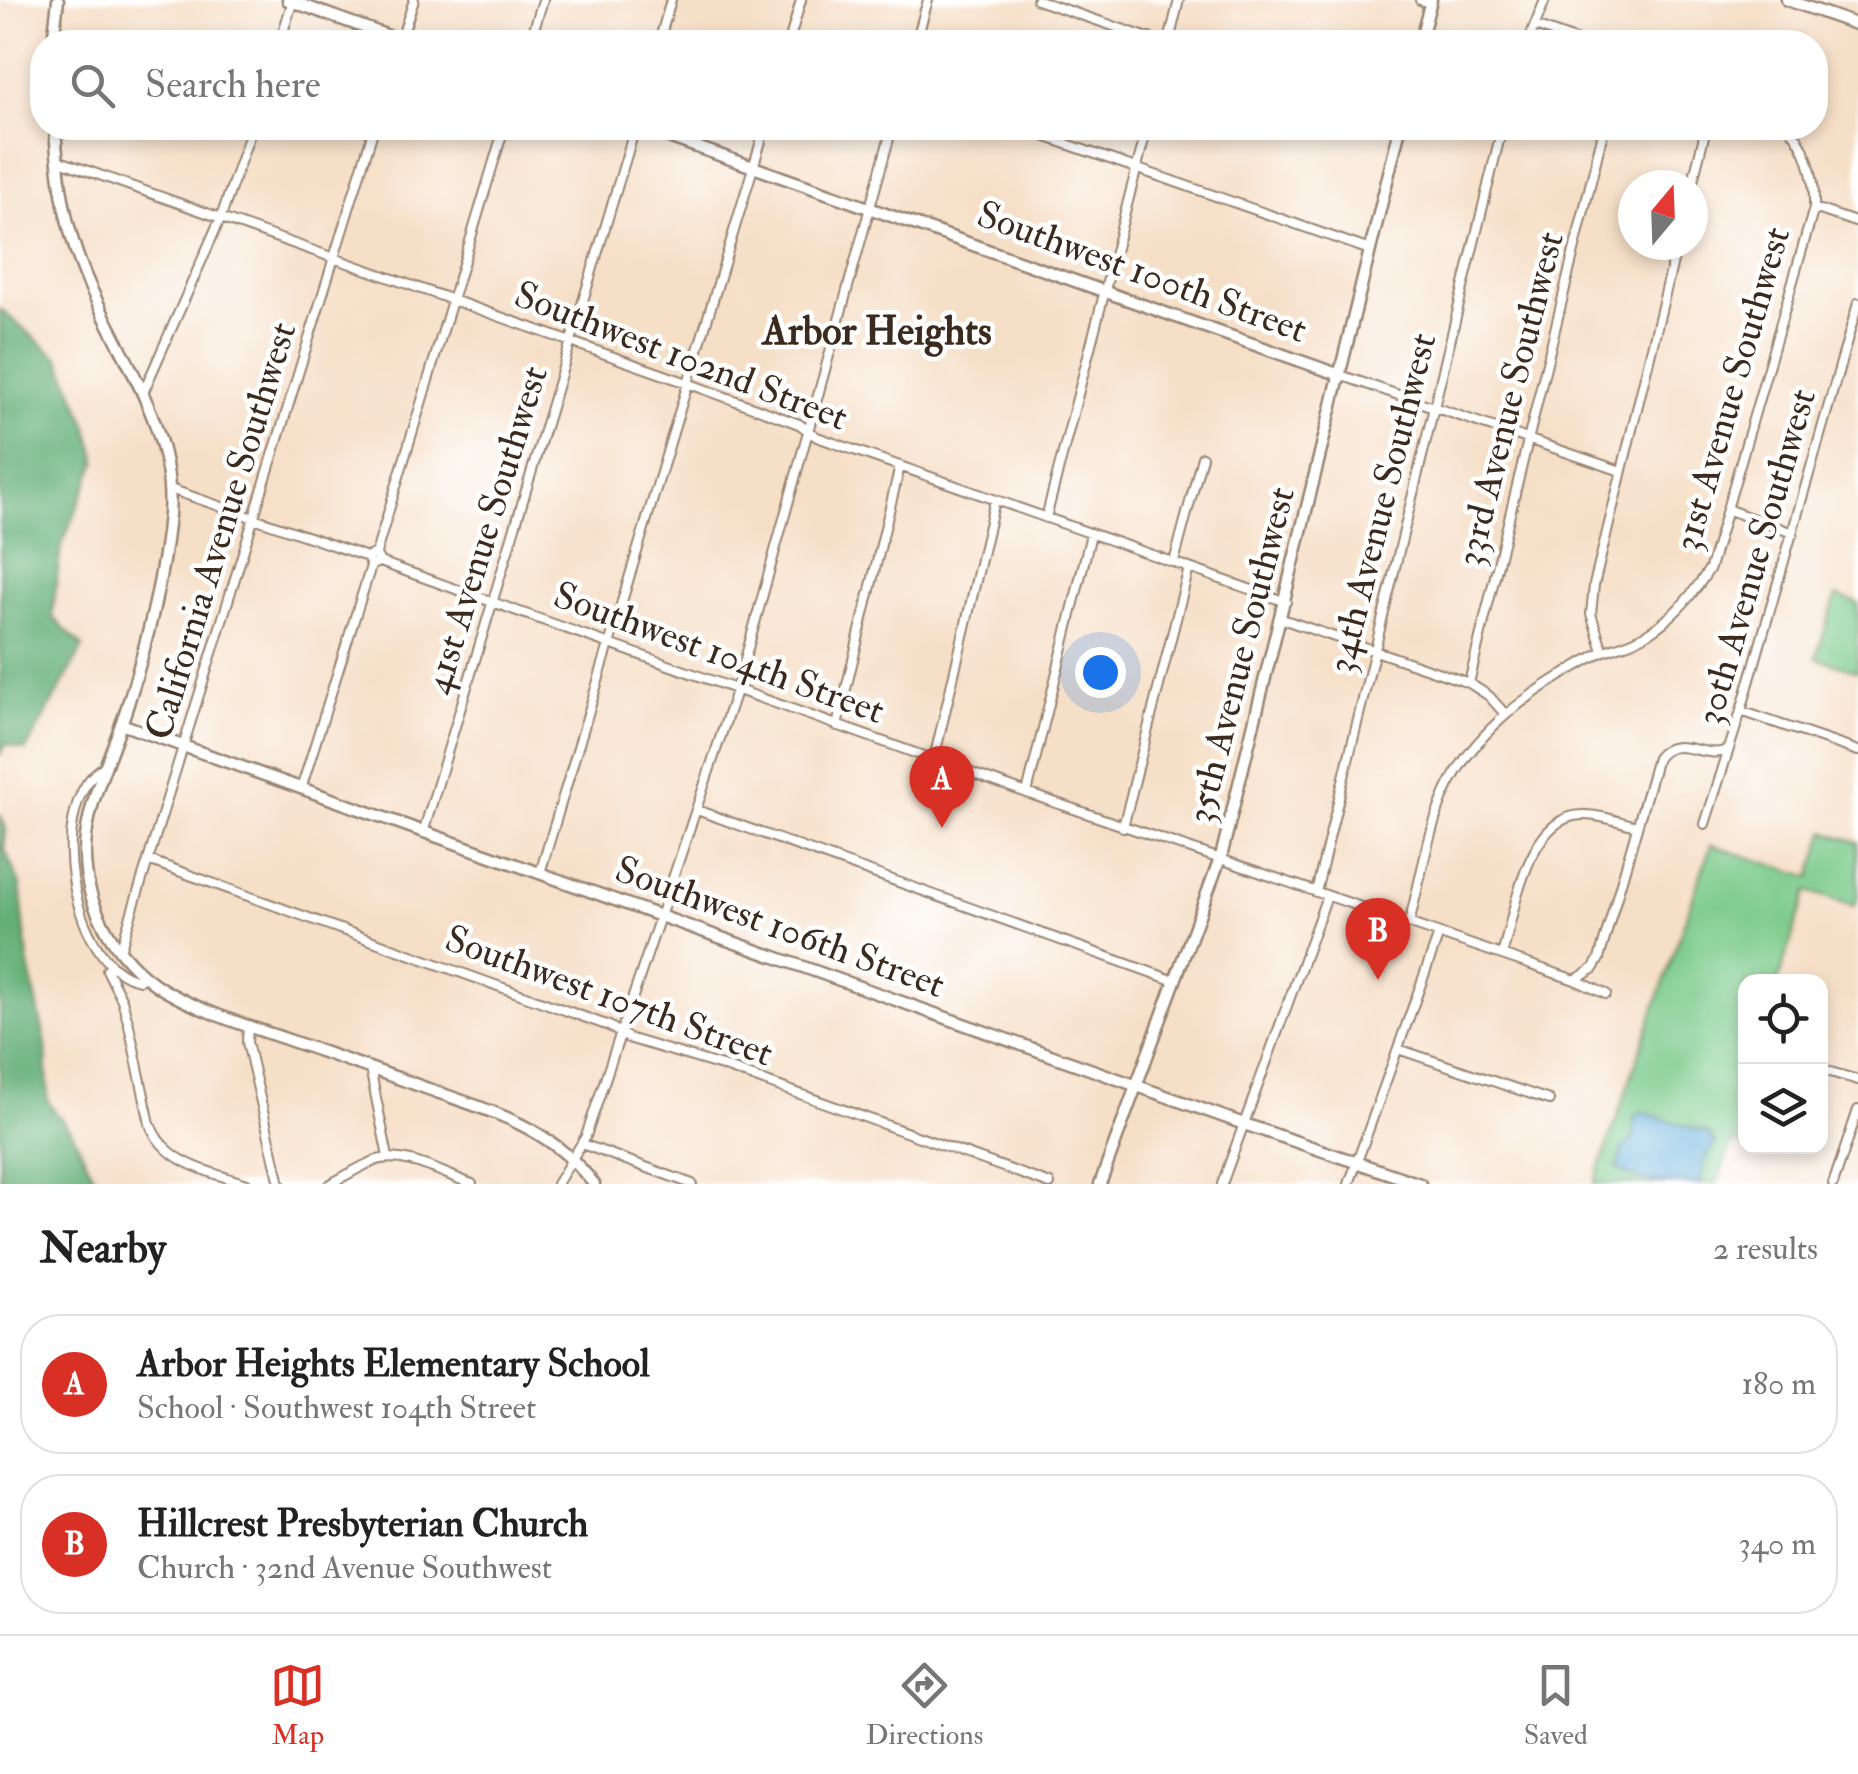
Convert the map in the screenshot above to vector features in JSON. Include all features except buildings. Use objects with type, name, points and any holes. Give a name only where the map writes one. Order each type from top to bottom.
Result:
[{"type":"street","points":[[55,30],[58,0]]},
{"type":"street","points":[[405,30],[414,0]]},
{"type":"street","points":[[534,30],[543,0]]},
{"type":"street","points":[[662,30],[671,0]]},
{"type":"street","points":[[793,30],[802,0]]},
{"type":"street","points":[[919,30],[928,0]]},
{"type":"street","points":[[1037,0],[1129,30]]},
{"type":"street","points":[[1170,30],[1180,0]]},
{"type":"street","points":[[1533,30],[1545,0]]},
{"type":"street","points":[[1788,0],[1858,26]]},
{"type":"street","points":[[283,30],[291,1],[370,30]]},
{"type":"street","points":[[1422,30],[1427,1]]},
{"type":"street","points":[[1535,26],[1546,30]]},
{"type":"street","points":[[55,140],[69,231],[143,393],[170,489],[162,560],[121,724],[87,821],[84,862],[93,905],[120,951],[169,993],[248,1026],[522,1124],[572,1157],[594,1184]]},
{"type":"street","points":[[143,393],[221,217],[248,140]]},
{"type":"street","name":"California Avenue Southwest","points":[[120,951],[370,140]]},
{"type":"street","points":[[302,789],[500,140]]},
{"type":"street","name":"41st Avenue Southwest","points":[[423,833],[631,140]]},
{"type":"street","name":"Southwest 100th Street","points":[[678,140],[1621,472]]},
{"type":"street","points":[[540,874],[762,140]]},
{"type":"street","points":[[558,1184],[582,1144],[622,1034],[737,688],[889,140]]},
{"type":"street","points":[[1056,140],[1370,250]]},
{"type":"street","points":[[1046,518],[1144,140]]},
{"type":"street","name":"35th Avenue Southwest","points":[[1100,1184],[1220,859],[1397,140]]},
{"type":"street","name":"34th Avenue Southwest","points":[[1316,892],[1499,140]]},
{"type":"street","name":"33rd Avenue Southwest","points":[[1469,683],[1601,140]]},
{"type":"street","points":[[1696,170],[1703,140]]},
{"type":"street","points":[[1797,140],[1806,154],[1815,189],[1814,208],[1858,223]]},
{"type":"street","name":"Southwest 102nd Street","points":[[56,160],[690,384],[817,437],[1286,602]]},
{"type":"street","name":"31st Avenue Southwest","points":[[1505,714],[1603,651],[1662,625],[1690,596],[1716,555],[1814,208]]},
{"type":"street","points":[[1603,651],[1591,602],[1673,260]]},
{"type":"street","name":"30th Avenue Southwest","points":[[1705,824],[1858,304]]},
{"type":"street","points":[[1174,562],[1202,457]]},
{"type":"street","points":[[836,726],[900,466]]},
{"type":"street","name":"Southwest 104th Street","points":[[170,489],[1606,994]]},
{"type":"street","points":[[934,759],[995,500]]},
{"type":"street","points":[[1729,510],[1793,533]]},
{"type":"street","points":[[1027,793],[1091,534]]},
{"type":"street","points":[[1124,827],[1189,568]]},
{"type":"street","points":[[1282,618],[1469,683],[1489,696],[1505,714],[1472,750],[1442,800],[1409,923]]},
{"type":"street","points":[[1741,710],[1858,751]]},
{"type":"street","name":"Southwest 106th Street","points":[[121,724],[1420,1184]]},
{"type":"street","points":[[1575,980],[1588,974],[1599,959],[1654,765],[1663,750],[1678,746],[1718,754],[1729,748]]},
{"type":"street","points":[[105,766],[88,779],[80,796],[70,852],[74,879],[96,949],[131,978],[140,980],[145,976]]},
{"type":"street","points":[[697,810],[1175,981]]},
{"type":"street","points":[[1502,955],[1535,848],[1559,822],[1579,814],[1636,826]]},
{"type":"street","name":"Southwest 107th Street","points":[[148,860],[610,1026],[678,1055],[722,1066],[1050,1184]]},
{"type":"street","points":[[1222,1184],[1328,896]]},
{"type":"street","points":[[1349,1184],[1439,934]]},
{"type":"street","points":[[107,970],[129,1025],[150,1124],[165,1150],[190,1164],[246,1184]]},
{"type":"street","points":[[248,1026],[247,1042],[280,1184]]},
{"type":"street","points":[[1398,1050],[1550,1100]]},
{"type":"street","points":[[370,1068],[388,1158]]},
{"type":"street","points":[[1828,1071],[1858,1080]]},
{"type":"street","points":[[1832,1184],[1858,1110]]},
{"type":"street","points":[[582,1144],[692,1184]]},
{"type":"street","points":[[330,1184],[375,1160],[388,1158],[472,1184]]},
{"type":"green space","points":[[0,309],[60,359],[88,427],[97,461],[61,546],[52,617],[83,647],[26,750],[6,744],[0,754]]},
{"type":"green space","points":[[1836,596],[1858,603],[1858,671],[1816,658]]},
{"type":"green space","points":[[0,814],[6,829],[4,848],[20,885],[28,961],[46,1045],[48,1102],[73,1134],[98,1184],[0,1184]]},
{"type":"green space","points":[[1825,832],[1858,842],[1858,895],[1854,906],[1807,891],[1780,974],[1738,974],[1738,1144],[1732,1142],[1717,1184],[1594,1184],[1711,845],[1811,877]]},
{"type":"water","points":[[1642,1112],[1708,1133],[1715,1144],[1703,1163],[1701,1184],[1644,1180],[1617,1168],[1623,1147],[1634,1139],[1634,1118]]},
{"type":"place","name":"Arbor Heights Elementary School","points":[[942,828]]},
{"type":"place","name":"Hillcrest Presbyterian Church","points":[[1378,980]]},
{"type":"district","name":"Arbor Heights","points":[[877,331]]}]
